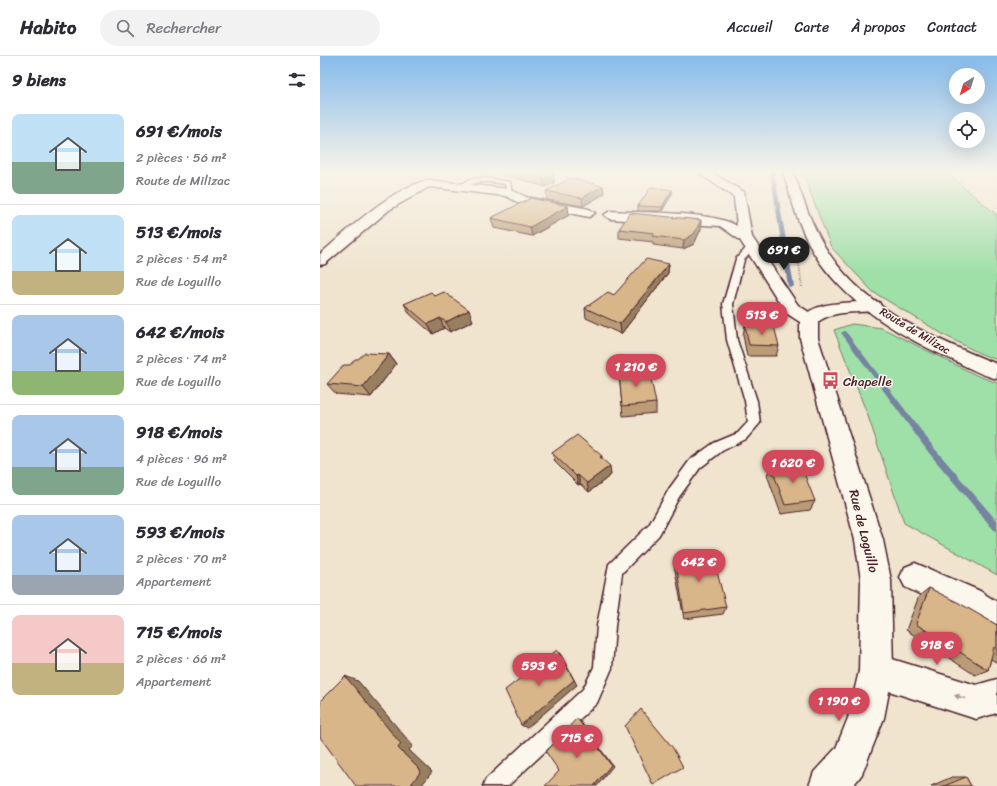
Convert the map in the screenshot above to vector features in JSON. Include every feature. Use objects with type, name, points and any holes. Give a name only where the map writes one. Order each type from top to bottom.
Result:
[{"type":"street","points":[[320,261],[375,214],[389,205]]},
{"type":"street","points":[[549,205],[589,213]]},
{"type":"street","points":[[742,205],[749,242]]},
{"type":"street","name":"Route de Milizac","points":[[799,205],[826,259],[845,283],[873,306],[905,328],[953,354],[997,372]]},
{"type":"street","points":[[610,215],[724,222],[749,242],[792,309],[809,320],[814,315],[824,312],[873,306]]},
{"type":"street","name":"Rue de Loguillo","points":[[809,320],[809,338],[871,553],[876,580],[876,671],[866,718],[849,761],[828,786]]},
{"type":"street","points":[[915,577],[969,602],[997,619]]},
{"type":"street","points":[[876,671],[976,702],[997,696]]},
{"type":"lane","points":[[493,786],[590,696],[603,668],[606,626],[614,569],[654,530],[674,493],[695,464],[718,447],[742,436],[754,423],[751,401],[732,340],[728,304],[740,259],[749,242]]},
{"type":"path","points":[[797,250],[804,307],[809,320]]},
{"type":"green space","points":[[815,205],[985,205],[997,215],[997,360],[979,353],[946,336],[873,292],[831,247]]},
{"type":"green space","points":[[852,324],[882,328],[976,375],[997,383],[997,575],[904,523],[868,416],[834,330]]},
{"type":"building","points":[[517,205],[568,206],[530,227],[491,218]]},
{"type":"building","points":[[639,205],[663,205],[662,207]]},
{"type":"building","points":[[630,213],[701,220],[694,234],[684,240],[653,236],[654,233],[619,229]]},
{"type":"building","points":[[646,259],[669,264],[620,324],[585,308],[608,292],[614,295]]},
{"type":"building","points":[[431,292],[435,296],[444,292],[469,310],[446,322],[440,318],[428,324],[404,304]]},
{"type":"building","points":[[745,325],[774,326],[779,346],[749,345]]},
{"type":"building","points":[[365,353],[389,354],[363,387],[327,384],[344,365],[350,365],[355,359],[358,359]]},
{"type":"building","points":[[649,370],[656,403],[622,406],[619,372]]},
{"type":"building","points":[[577,435],[602,456],[600,457],[610,466],[587,483],[578,475],[576,476],[552,453]]},
{"type":"building","points":[[800,463],[815,501],[785,505],[771,466]]},
{"type":"building","points":[[712,552],[726,607],[684,613],[675,557]]},
{"type":"building","points":[[929,588],[997,625],[997,649],[994,647],[988,670],[916,624]]},
{"type":"building","points":[[557,650],[574,680],[521,725],[505,690]]},
{"type":"building","points":[[345,676],[401,744],[398,748],[421,771],[410,786],[356,786],[320,737],[320,701]]},
{"type":"building","points":[[641,709],[673,748],[683,767],[653,785],[625,726]]},
{"type":"building","points":[[577,718],[611,765],[594,786],[545,786],[559,771],[546,752]]},
{"type":"building","points":[[966,777],[971,786],[944,786]]},
{"type":"waterway","points":[[778,205],[791,286]]},
{"type":"waterway","points":[[844,333],[932,451],[997,527]]},
{"type":"place","name":"Chapelle","points":[[830,381]]}]
